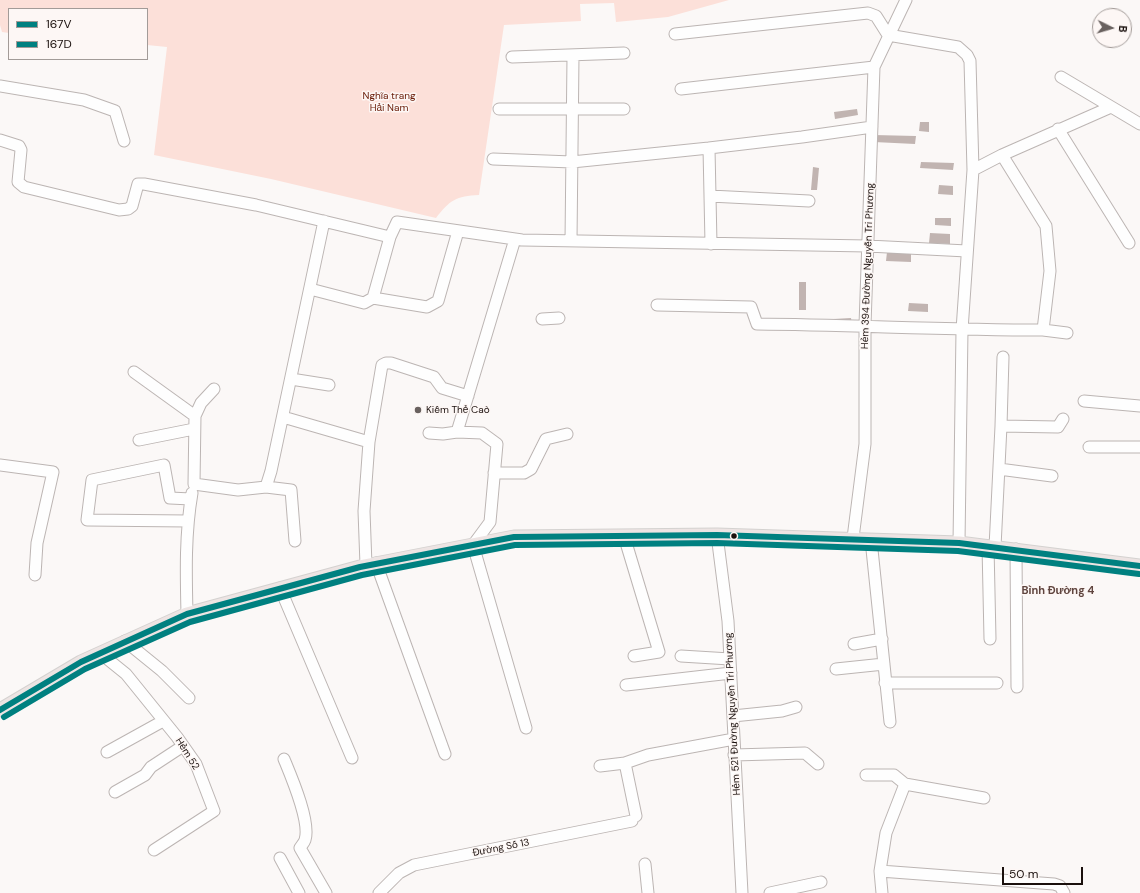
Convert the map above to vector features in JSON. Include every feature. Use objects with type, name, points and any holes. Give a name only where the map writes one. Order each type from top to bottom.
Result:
[{"type":"main road","points":[[0,710],[81,662],[187,614],[371,564],[514,537],[717,535],[853,538],[958,543],[1016,549],[1076,559],[1140,566]]},
{"type":"street","name":"Hẻm 394 Đường Nguyễn Tri Phương","points":[[853,538],[865,444],[865,325],[874,67],[906,0]]},
{"type":"street","points":[[675,34],[868,13],[876,16],[888,35],[932,44],[955,46],[967,55],[970,68],[973,170],[962,330],[958,543]]},
{"type":"street","points":[[512,57],[624,53]]},
{"type":"street","points":[[571,241],[573,56]]},
{"type":"street","points":[[681,89],[874,67]]},
{"type":"street","points":[[1061,77],[1140,124]]},
{"type":"street","points":[[0,86],[84,100],[115,111],[124,141]]},
{"type":"street","points":[[973,170],[1058,129],[1111,107]]},
{"type":"street","points":[[499,109],[624,109]]},
{"type":"street","points":[[493,160],[572,162],[709,148],[872,127]]},
{"type":"street","points":[[1058,129],[1129,242]]},
{"type":"street","points":[[0,140],[19,146],[21,150],[18,182],[24,187],[119,210],[128,209],[132,206],[138,184],[144,184],[256,205],[390,237]]},
{"type":"street","points":[[709,148],[711,244]]},
{"type":"street","points":[[1002,155],[1046,226],[1050,271],[1043,330]]},
{"type":"street","points":[[710,196],[809,201]]},
{"type":"street","points":[[266,487],[283,417],[324,221]]},
{"type":"street","points":[[373,298],[390,237],[397,222],[515,239],[868,246],[967,251]]},
{"type":"street","points":[[310,289],[364,303],[373,298],[426,307],[438,301],[458,231]]},
{"type":"street","points":[[457,432],[515,239]]},
{"type":"street","points":[[657,305],[751,307],[757,324],[865,325],[962,330],[1043,330],[1067,333]]},
{"type":"street","points":[[542,318],[559,318]]},
{"type":"street","points":[[990,639],[992,547],[999,469],[1003,357]]},
{"type":"street","points":[[445,754],[371,564],[364,511],[369,442],[380,369],[386,363],[434,377],[442,388],[468,396]]},
{"type":"street","points":[[134,372],[196,416]]},
{"type":"street","points":[[291,379],[329,385]]},
{"type":"street","points":[[187,614],[186,548],[188,521],[194,484],[194,429],[196,416],[201,403],[214,389]]},
{"type":"street","points":[[1084,401],[1140,406]]},
{"type":"street","points":[[283,417],[369,442]]},
{"type":"street","points":[[1001,426],[1058,427],[1063,419]]},
{"type":"street","points":[[139,440],[194,429]]},
{"type":"street","points":[[429,433],[482,433],[497,444],[490,522],[473,545],[526,728]]},
{"type":"street","points":[[494,473],[524,473],[530,469],[546,439],[567,434]]},
{"type":"street","points":[[1089,447],[1140,448]]},
{"type":"street","points":[[188,521],[87,520],[92,480],[164,461],[170,498],[191,499]]},
{"type":"street","points":[[0,466],[53,472],[37,543],[35,575]]},
{"type":"street","points":[[999,469],[1052,476]]},
{"type":"street","points":[[194,484],[238,490],[266,487],[291,490],[295,542]]},
{"type":"street","name":"Hẻm 521 Đường Nguyễn Tri Phương","points":[[717,535],[728,621],[742,893]]},
{"type":"street","points":[[624,536],[658,652],[634,656]]},
{"type":"street","points":[[871,540],[890,722]]},
{"type":"street","points":[[1016,549],[1017,686]]},
{"type":"street","points":[[280,588],[352,758]]},
{"type":"street","points":[[854,644],[882,639]]},
{"type":"street","points":[[125,641],[162,671],[189,698]]},
{"type":"street","name":"Hẻm 52","points":[[100,653],[126,674],[196,764],[214,811],[154,850]]},
{"type":"street","points":[[681,656],[730,659]]},
{"type":"street","points":[[836,669],[884,664]]},
{"type":"street","points":[[626,686],[731,672]]},
{"type":"street","points":[[885,683],[997,682]]},
{"type":"street","points":[[733,716],[782,711],[796,707]]},
{"type":"street","points":[[106,752],[163,721]]},
{"type":"street","points":[[600,766],[624,762],[648,755],[734,739]]},
{"type":"street","points":[[115,792],[145,776],[151,767],[183,746]]},
{"type":"street","points":[[734,755],[805,753],[818,764]]},
{"type":"street","points":[[284,759],[300,801],[305,825],[305,839],[300,848],[326,893]]},
{"type":"street","name":"Đường Số 13","points":[[379,893],[399,873],[414,865],[634,819],[624,762]]},
{"type":"street","points":[[866,775],[894,775],[905,784],[984,798]]},
{"type":"street","points":[[882,893],[880,871],[886,833],[905,784]]},
{"type":"street","points":[[280,858],[299,893]]},
{"type":"street","points":[[645,864],[648,893]]},
{"type":"street","points":[[880,871],[1054,884],[1060,886],[1064,893]]},
{"type":"street","points":[[770,893],[821,882]]},
{"type":"green space","name":"Nghĩa trang Hải Nam","points":[[0,0],[729,0],[668,17],[616,22],[614,3],[580,4],[581,21],[504,25],[479,195],[465,196],[454,200],[445,207],[436,218],[271,179],[154,155],[167,47],[148,45],[148,8],[8,8],[8,33],[2,32],[0,25]]},
{"type":"building","points":[[857,109],[858,115],[835,119],[834,112]]},
{"type":"building","points":[[920,122],[929,122],[929,132],[919,131]]},
{"type":"building","points":[[874,135],[916,136],[915,144],[874,142]]},
{"type":"building","points":[[921,162],[954,163],[953,170],[920,168]]},
{"type":"building","points":[[813,167],[819,168],[817,190],[811,190]]},
{"type":"building","points":[[939,185],[953,186],[953,195],[938,194]]},
{"type":"building","points":[[935,218],[951,218],[951,226],[935,225]]},
{"type":"building","points":[[930,233],[950,234],[950,244],[929,243]]},
{"type":"building","points":[[887,252],[911,254],[911,262],[886,261]]},
{"type":"building","points":[[799,282],[806,282],[806,310],[799,310]]},
{"type":"building","points":[[909,303],[928,304],[928,312],[908,311]]},
{"type":"building","points":[[851,318],[852,325],[816,320]]},
{"type":"transit line","name":"167V","points":[[0,710],[81,662],[187,614],[360,567],[514,537],[717,535],[959,543],[1140,566]]},
{"type":"transit line","name":"167D","points":[[4,717],[85,669],[190,622],[362,575],[515,545],[717,543],[958,551],[1139,574]]},
{"type":"place","name":"Kiếm Thẻ Caò","points":[[418,410]]},
{"type":"district","name":"Bình Đường 4","points":[[1058,591]]}]
